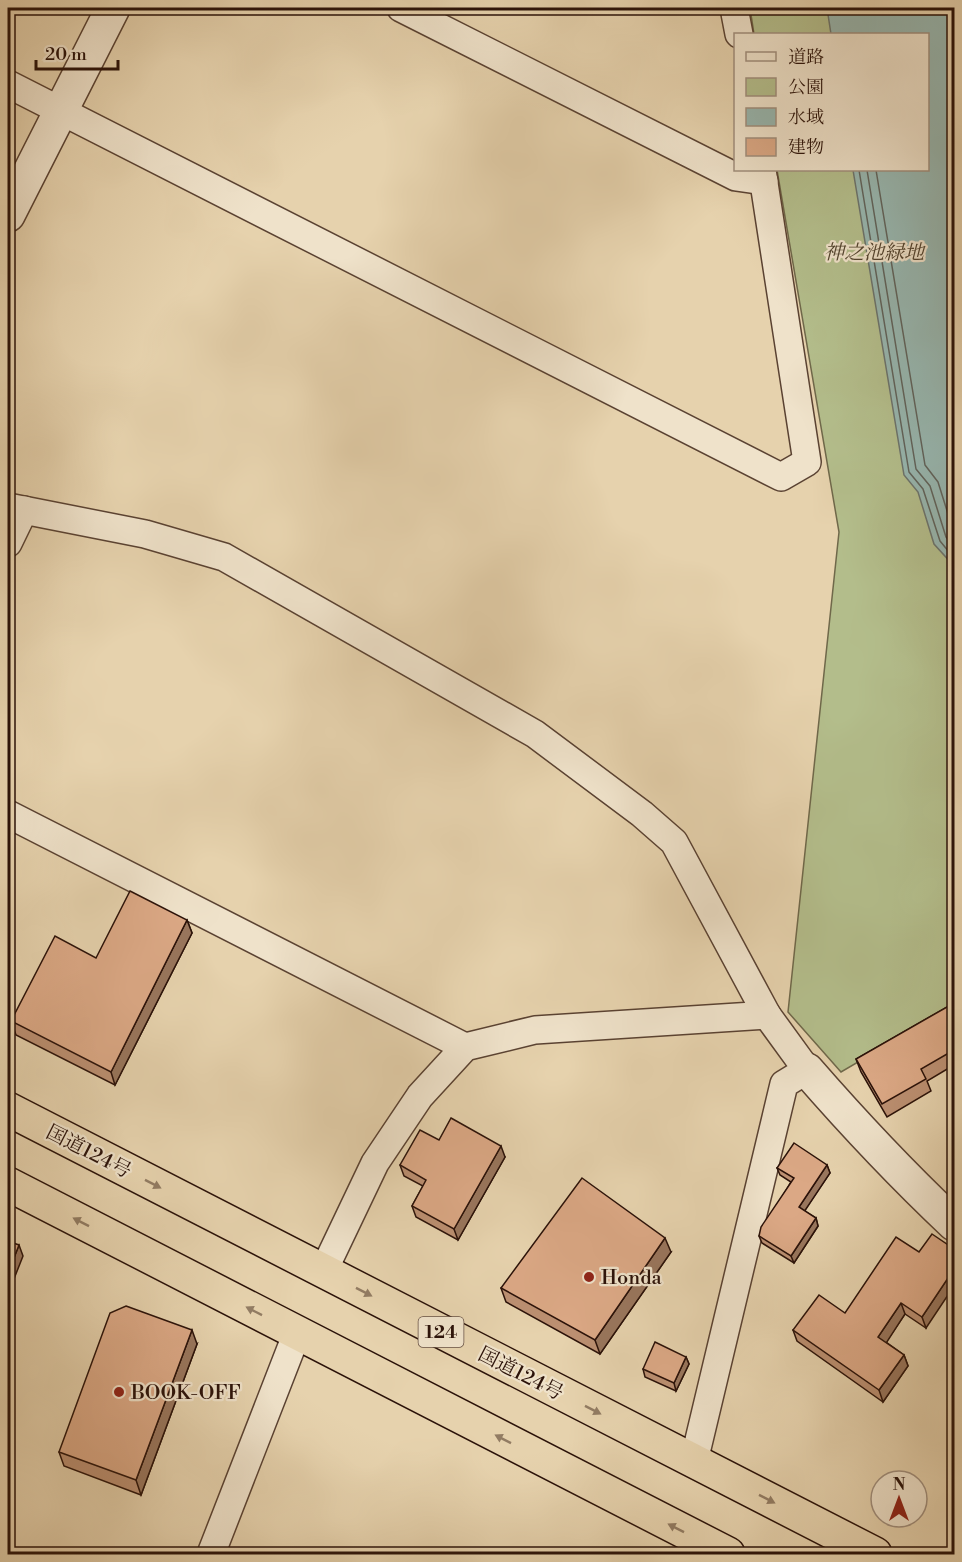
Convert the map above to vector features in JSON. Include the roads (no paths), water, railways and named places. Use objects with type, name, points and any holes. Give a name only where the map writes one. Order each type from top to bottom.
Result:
[{"type":"highway","name":"国道124号","points":[[8,1109],[875,1554]]},
{"type":"highway","points":[[8,1184],[728,1554]]},
{"type":"street","points":[[8,215],[113,8]]},
{"type":"street","points":[[8,84],[781,477],[807,462],[763,175],[736,177],[401,8]]},
{"type":"street","points":[[734,8],[739,33]]},
{"type":"street","points":[[8,543],[16,509],[145,534],[224,557],[535,734],[642,814],[674,842],[767,1016],[807,1070],[853,1124],[914,1187],[954,1224]]},
{"type":"street","points":[[8,814],[465,1047]]},
{"type":"street","points":[[323,1272],[375,1163],[420,1096],[465,1047],[535,1030],[767,1016]]},
{"type":"street","points":[[694,1461],[784,1084],[807,1070]]},
{"type":"street","points":[[211,1554],[297,1333]]},
{"type":"water","points":[[827,8],[954,8],[954,566],[934,544],[918,492],[904,475],[853,171],[929,171],[929,33],[831,33]]},
{"type":"place","name":"Honda","points":[[589,1277]]},
{"type":"place","name":"BOOK-OFF","points":[[119,1392]]},
{"type":"park label","name":"神之池緑地","points":[[874,252]]}]
